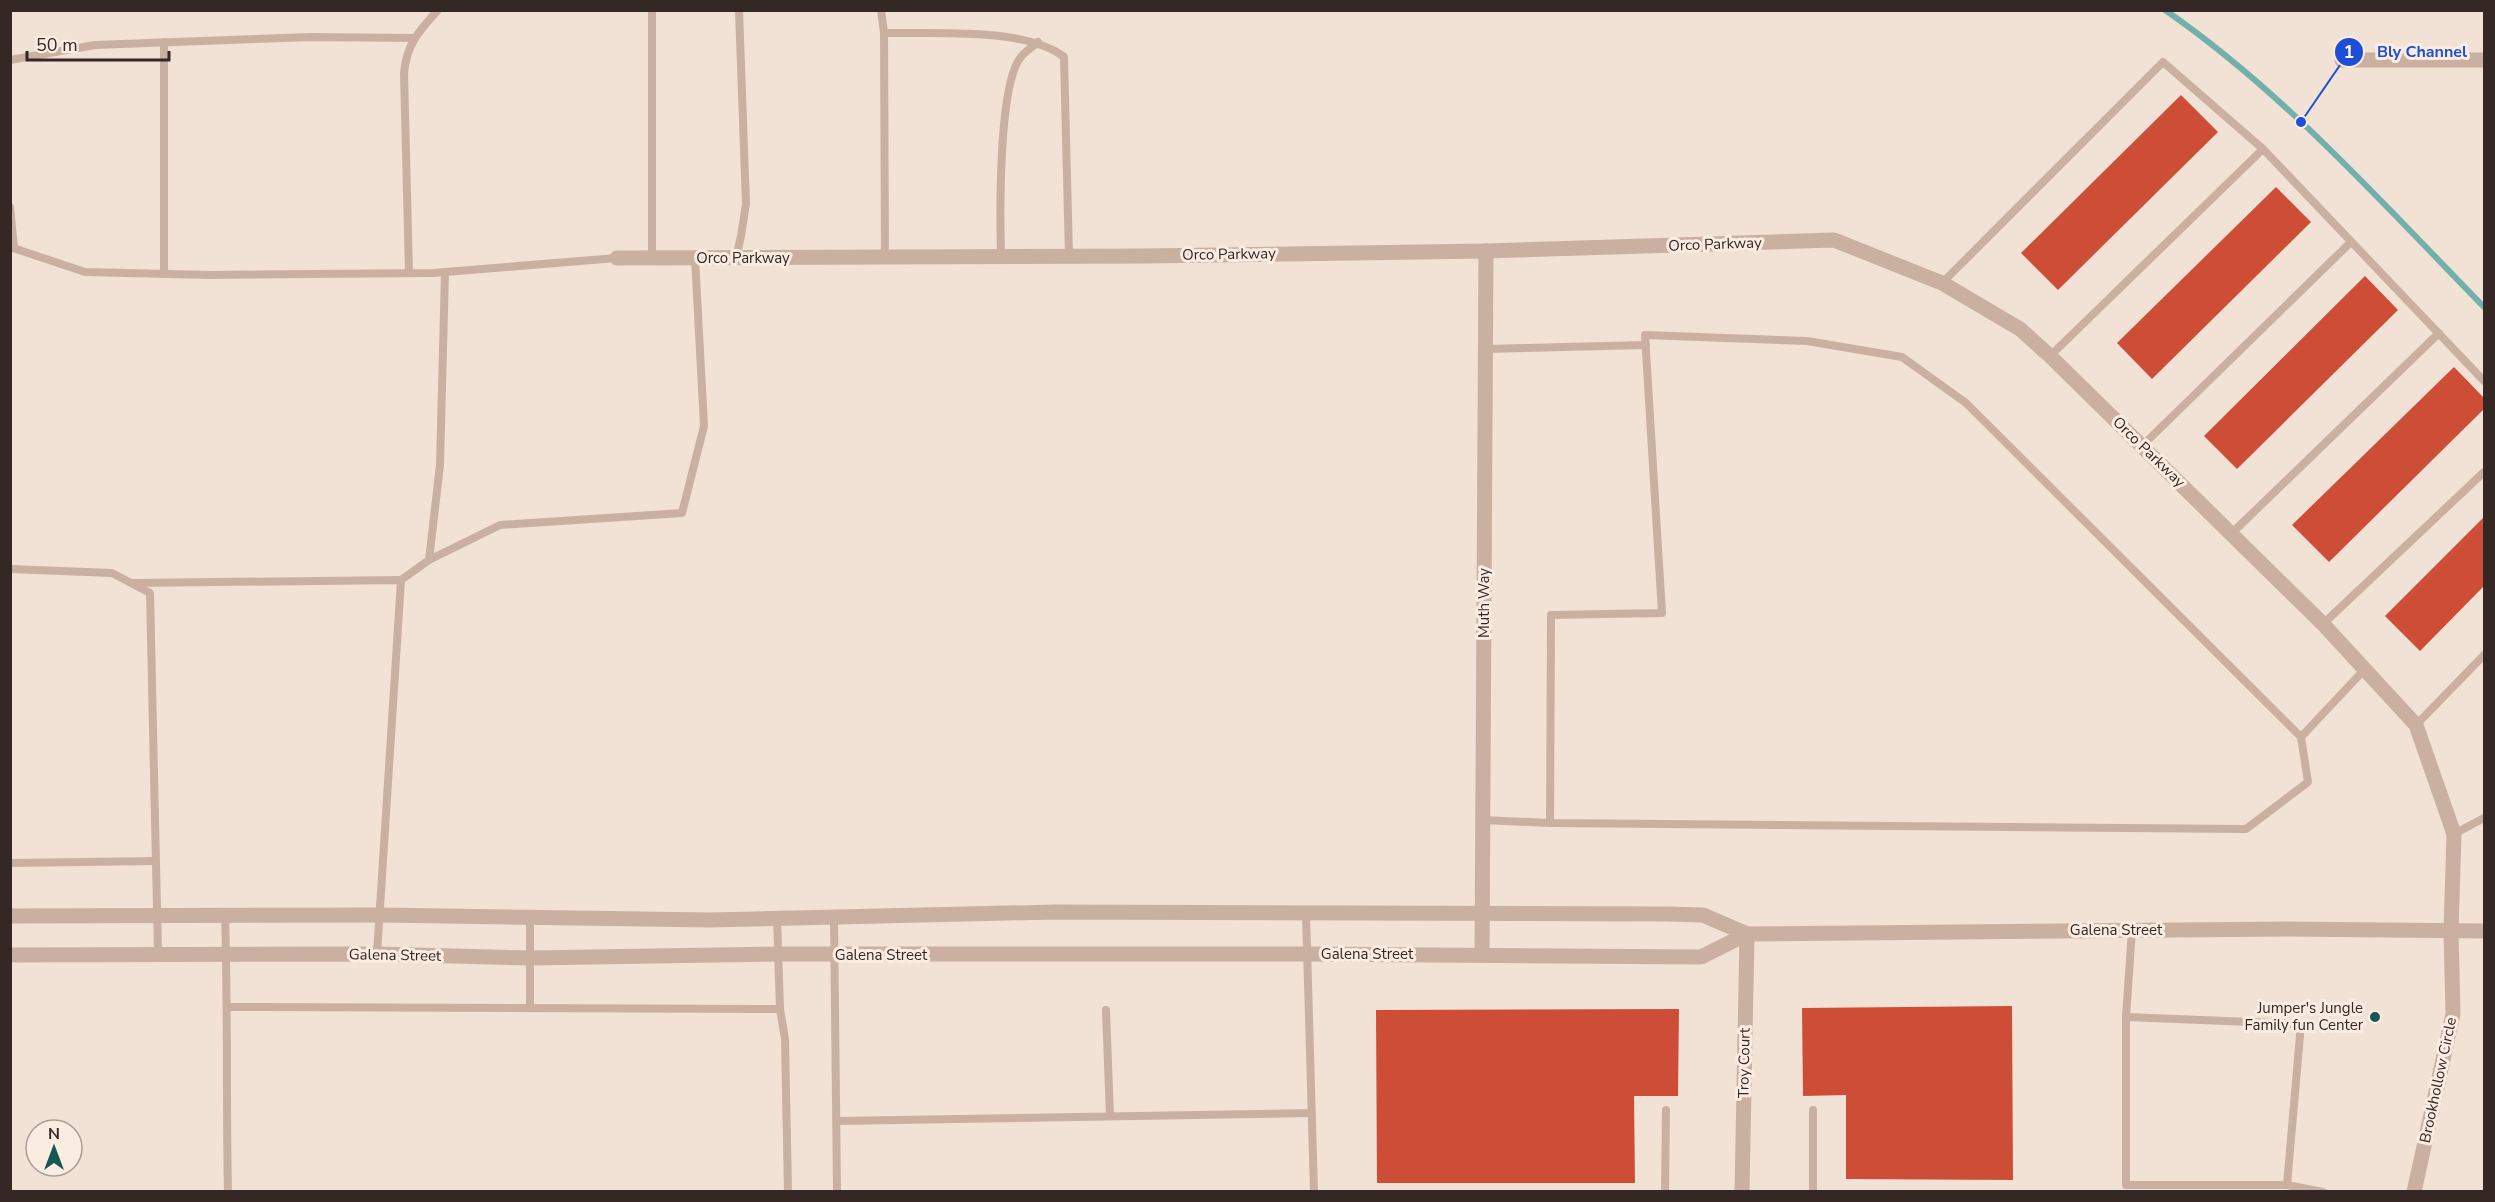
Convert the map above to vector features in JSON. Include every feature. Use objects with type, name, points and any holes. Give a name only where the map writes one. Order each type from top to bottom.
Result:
[{"type":"street","points":[[2342,60],[2484,60]]},
{"type":"street","name":"Orco Parkway","points":[[617,258],[1486,251],[1834,240],[1942,283],[2020,329],[2232,533],[2323,624],[2416,725],[2454,834],[2451,931]]},
{"type":"street","name":"Muth Way","points":[[1482,954],[1486,251]]},
{"type":"street","name":"Galena Street","points":[[10,916],[380,915],[709,920],[1055,912],[1703,915],[1747,934],[2132,930],[2484,931]]},
{"type":"street","name":"Brookhollow Circle","points":[[2414,1191],[2453,1014],[2451,931]]},
{"type":"street","name":"Galena Street","points":[[10,955],[378,954],[530,958],[780,954],[1482,954],[1701,957],[1747,934]]},
{"type":"street","name":"Troy Court","points":[[1742,1191],[1747,934]]},
{"type":"lane","points":[[409,273],[404,73],[406,54],[415,38],[438,10]]},
{"type":"lane","points":[[652,10],[652,258]]},
{"type":"lane","points":[[736,258],[746,204],[739,10]]},
{"type":"lane","points":[[881,10],[884,33],[885,257]]},
{"type":"lane","points":[[884,33],[992,36],[1038,42],[1054,49],[1064,57],[1069,256]]},
{"type":"lane","points":[[10,60],[95,45],[311,37],[415,38]]},
{"type":"lane","points":[[164,42],[164,274]]},
{"type":"lane","points":[[1001,256],[999,190],[1011,81],[1020,57],[1038,42]]},
{"type":"lane","points":[[1942,283],[2163,62],[2263,149],[2484,381]]},
{"type":"lane","points":[[2050,356],[2263,149]]},
{"type":"lane","points":[[10,207],[12,247],[85,272],[409,273],[617,258]]},
{"type":"lane","points":[[2142,446],[2350,242]]},
{"type":"lane","points":[[132,583],[401,580],[429,560],[500,525],[682,513],[704,426],[695,258]]},
{"type":"lane","points":[[429,560],[440,465],[445,272]]},
{"type":"lane","points":[[2232,533],[2439,333]]},
{"type":"lane","points":[[1483,820],[1550,823],[2246,829],[2308,782],[2301,737],[1966,403],[1902,357],[1807,340],[1645,335],[1662,613],[1551,615],[1550,823]]},
{"type":"lane","points":[[1485,349],[1646,345]]},
{"type":"lane","points":[[2323,624],[2484,472]]},
{"type":"lane","points":[[10,568],[112,573],[150,593],[154,861],[158,954]]},
{"type":"lane","points":[[378,954],[401,580]]},
{"type":"lane","points":[[2416,725],[2484,655]]},
{"type":"lane","points":[[2301,737],[2365,669]]},
{"type":"lane","points":[[2454,834],[2484,818]]},
{"type":"lane","points":[[10,863],[154,861]]},
{"type":"lane","points":[[1305,914],[1314,1191]]},
{"type":"lane","points":[[225,915],[228,1007],[225,1045],[228,1191]]},
{"type":"lane","points":[[530,917],[531,1008]]},
{"type":"lane","points":[[834,917],[837,1191]]},
{"type":"lane","points":[[777,918],[780,954],[780,1009],[785,1039],[788,1191]]},
{"type":"lane","points":[[2132,930],[2126,1017],[2124,1188],[2287,1185],[2323,1191]]},
{"type":"lane","points":[[228,1007],[780,1009]]},
{"type":"lane","points":[[1106,1010],[1110,1116]]},
{"type":"lane","points":[[2126,1017],[2301,1024],[2287,1185]]},
{"type":"lane","points":[[1665,1191],[1666,1110]]},
{"type":"lane","points":[[1813,1110],[1813,1191]]},
{"type":"lane","points":[[837,1120],[1310,1113]]},
{"type":"building","points":[[2181,95],[2218,132],[2058,290],[2021,253]]},
{"type":"building","points":[[2276,187],[2311,222],[2152,379],[2117,343]]},
{"type":"building","points":[[2365,276],[2398,310],[2237,469],[2204,436]]},
{"type":"building","points":[[2454,367],[2484,398],[2484,409],[2329,562],[2292,525]]},
{"type":"building","points":[[2484,517],[2484,586],[2420,651],[2385,616]]},
{"type":"building","points":[[2012,1006],[2013,1180],[1846,1179],[1846,1095],[1803,1096],[1802,1008]]},
{"type":"building","points":[[1679,1009],[1678,1096],[1634,1096],[1635,1183],[1377,1183],[1376,1010]]},
{"type":"waterway","points":[[2165,10],[2209,42],[2292,113],[2484,307]]},
{"type":"place","name":"Bly Channel","points":[[2301,122]]},
{"type":"place","name":"Jumper's Jungle Family fun Center","points":[[2375,1017]]}]
